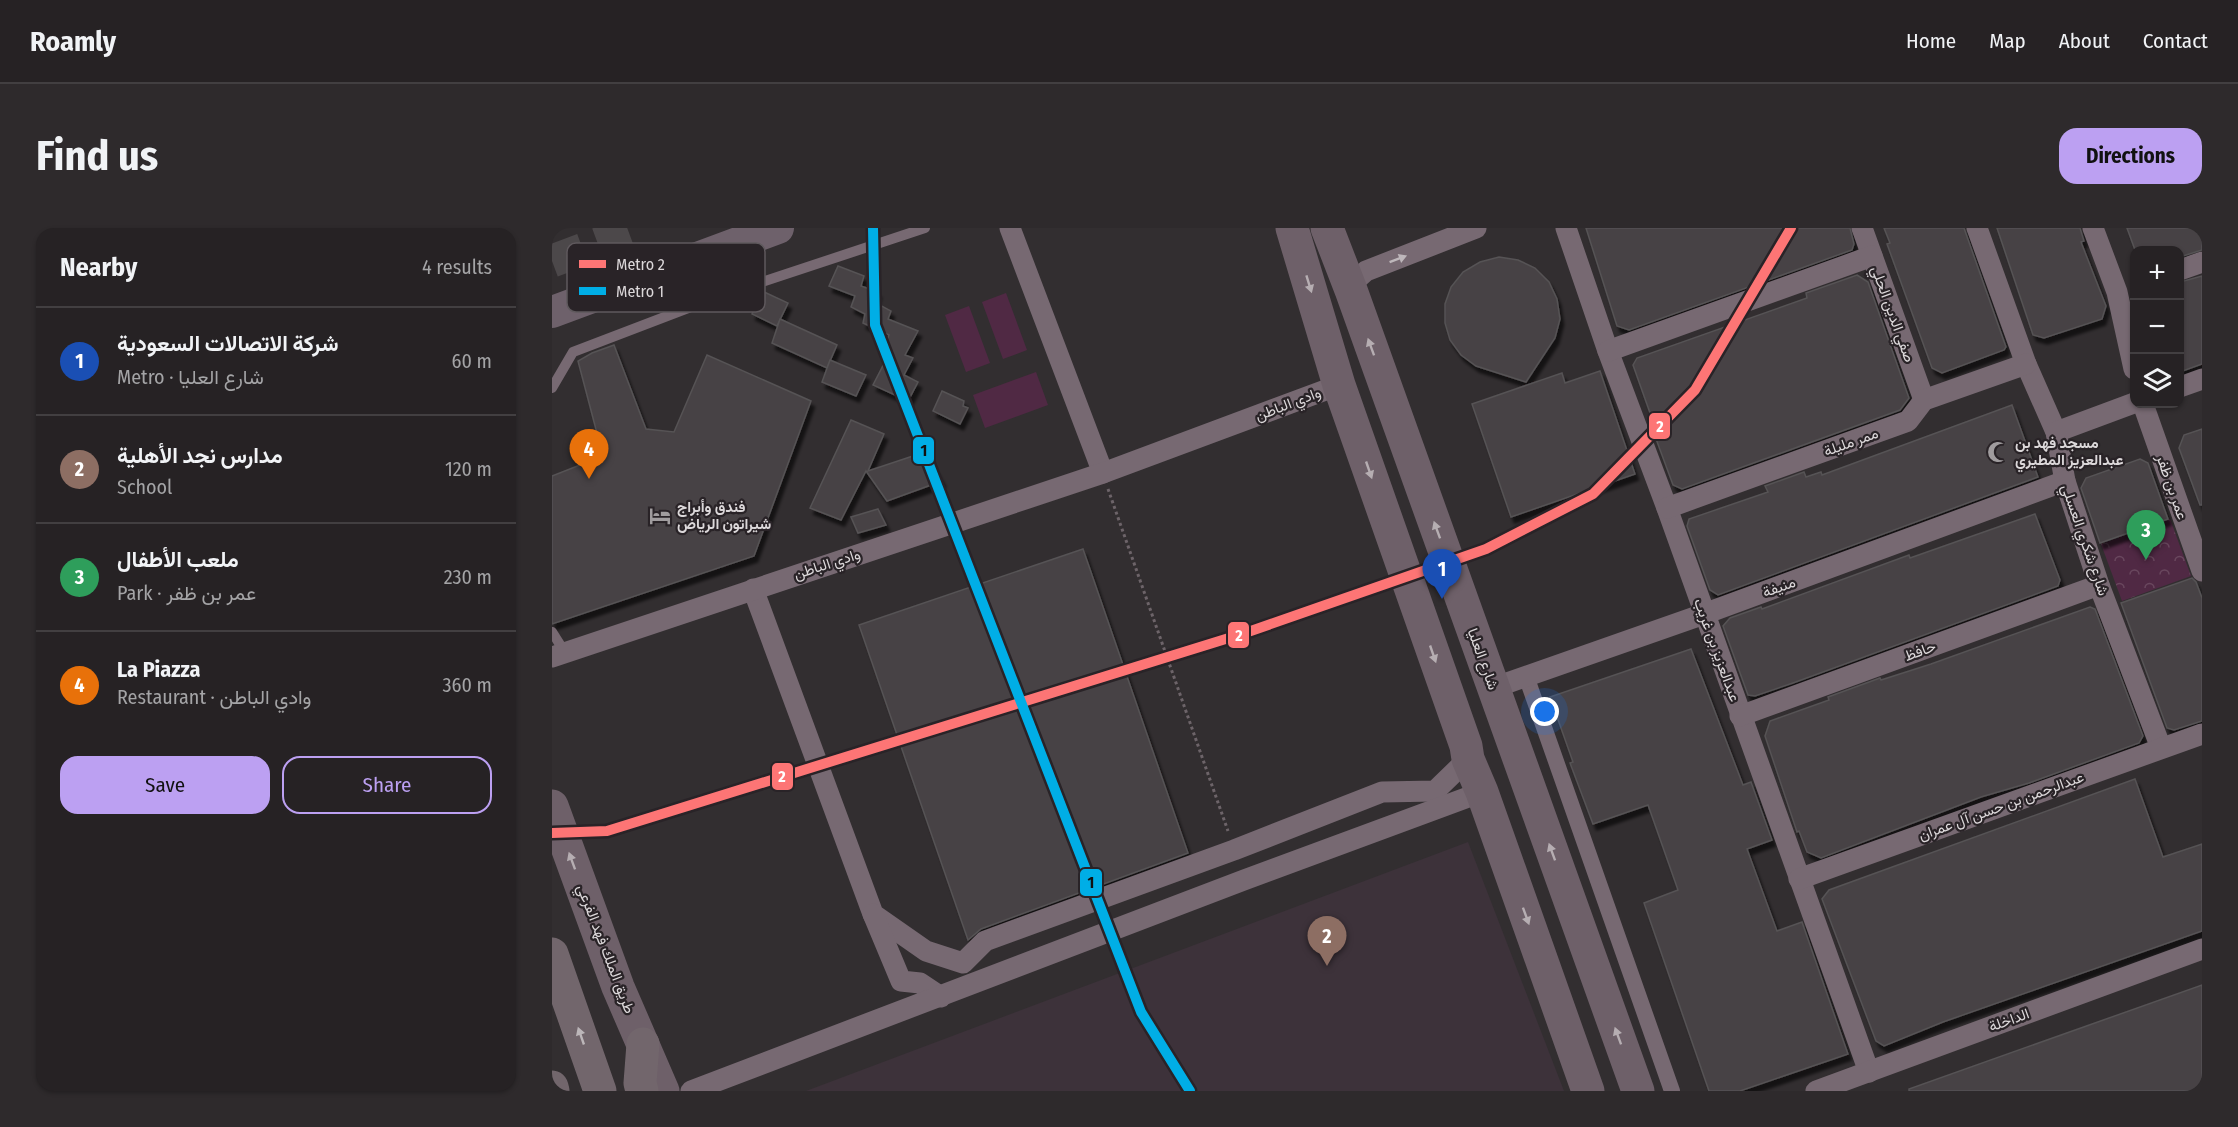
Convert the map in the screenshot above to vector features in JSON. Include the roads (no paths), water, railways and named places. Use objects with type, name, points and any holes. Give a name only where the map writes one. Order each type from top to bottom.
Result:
[{"type":"highway","points":[[552,954],[600,1091]]},
{"type":"highway","points":[[642,1091],[640,1083],[643,1044]]},
{"type":"main road","points":[[738,243],[778,228]]},
{"type":"main road","points":[[1292,228],[1339,385],[1466,746],[1468,759],[1482,792],[1588,1091]]},
{"type":"main road","name":"شارع العليا","points":[[1327,228],[1638,1091]]},
{"type":"main road","points":[[552,312],[567,306]]},
{"type":"main road","points":[[1482,792],[1502,789],[1521,797],[1536,807]]},
{"type":"main road","name":"طريق الملك فهد الفرعي","points":[[552,806],[618,987],[663,1091]]},
{"type":"street","points":[[1010,228],[1103,474]]},
{"type":"street","points":[[1351,290],[1357,279],[1366,271],[1476,228]]},
{"type":"street","name":"عبدالعزيز بن غريب","points":[[1566,228],[1608,351],[1667,508],[1869,1072]]},
{"type":"street","name":"صفي الدين الحلي","points":[[1863,228],[1924,400]]},
{"type":"street","name":"شارع شكري العسلي","points":[[1977,228],[2026,364],[2056,432],[2065,482],[2100,585],[2161,748]]},
{"type":"street","points":[[2093,228],[2126,289],[2132,354]]},
{"type":"street","points":[[1608,351],[1872,256]]},
{"type":"street","points":[[2184,269],[2202,262]]},
{"type":"street","name":"ممر مليلة","points":[[1667,508],[1908,421],[1924,400],[2026,364]]},
{"type":"street","points":[[2184,386],[2202,379]]},
{"type":"street","name":"وادي الباطن","points":[[558,654],[1103,474],[1339,385]]},
{"type":"street","points":[[2056,432],[2130,405]]},
{"type":"street","name":"عمر بن ظفر","points":[[2144,408],[2202,571]]},
{"type":"street","name":"منيفة","points":[[1493,688],[1704,614],[2065,482]]},
{"type":"street","name":"حافظ","points":[[1740,716],[2100,585]]},
{"type":"street","points":[[753,589],[873,914],[901,981],[920,983],[941,997]]},
{"type":"street","points":[[1526,676],[1672,1091]]},
{"type":"street","name":"عبدالرحمن بن حسن آل عمران","points":[[1799,879],[2202,734]]},
{"type":"street","points":[[873,914],[926,951],[963,963],[985,941],[1234,850],[1382,792],[1436,791],[1468,759]]},
{"type":"street","points":[[691,1091],[1244,880],[1482,792]]},
{"type":"street","name":"الداخلة","points":[[1816,1091],[2202,950]]},
{"type":"lane","points":[[765,281],[925,228]]},
{"type":"lane","points":[[552,388],[573,352],[678,312]]},
{"type":"lane","points":[[552,632],[558,654]]},
{"type":"tunnel","points":[[601,243],[641,228]]},
{"type":"tunnel","points":[[552,261],[567,255]]},
{"type":"metro line","name":"1","points":[[873,228],[875,325],[1141,1012],[1190,1091]]},
{"type":"metro line","name":"2","points":[[552,833],[607,831],[1245,633],[1486,549],[1593,494],[1695,390],[1791,228]]},
{"type":"place","name":"مسجد فهد بن عبدالعزيز المطيري","points":[[1998,452]]},
{"type":"place","name":"La Piazza","points":[[589,479]]},
{"type":"place","name":"فندق وأبراج شيراتون الرياض","points":[[660,516]]},
{"type":"place","name":"ملعب الأطفال","points":[[2146,560]]},
{"type":"place","name":"شركة الاتصالات السعودية","points":[[1442,599]]},
{"type":"place","name":"مدارس نجد الأهلية","points":[[1327,966]]}]
